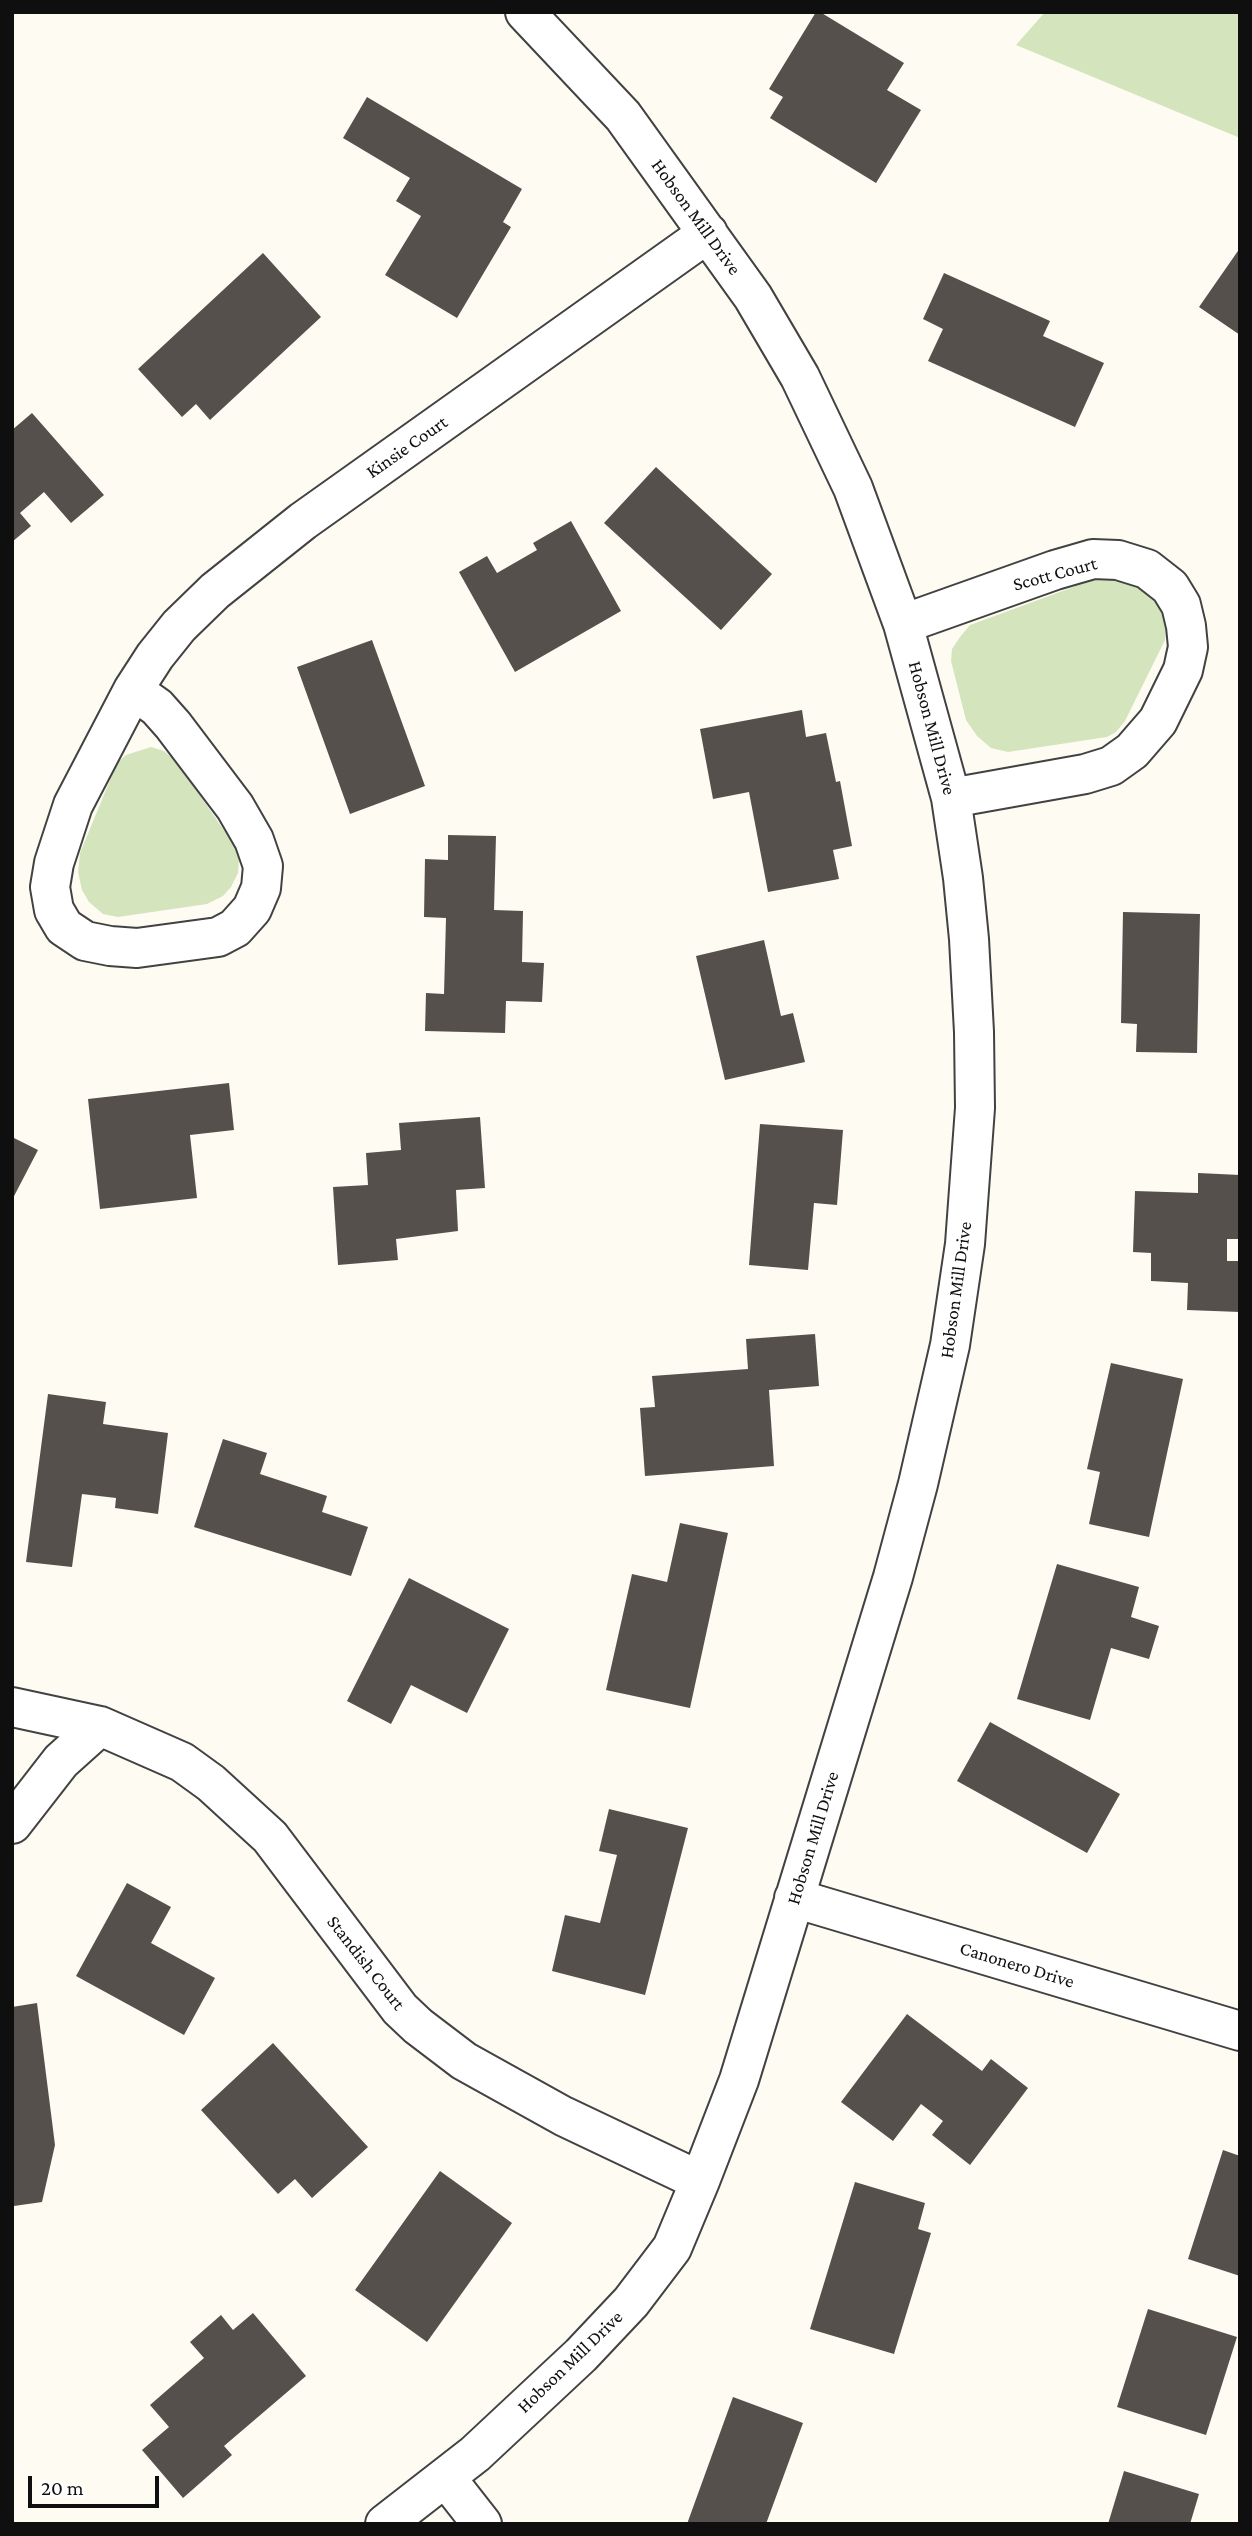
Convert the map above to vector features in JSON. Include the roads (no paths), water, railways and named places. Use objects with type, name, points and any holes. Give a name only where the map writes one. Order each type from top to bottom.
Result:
[{"type":"street","name":"Hobson Mill Drive","points":[[384,2524],[475,2454],[581,2355],[631,2302],[671,2248],[700,2181],[739,2080],[893,1577],[918,1484],[950,1345],[965,1244],[975,1108],[974,1032],[965,890],[951,798],[903,624],[853,488],[800,377],[753,297],[623,116],[547,32],[525,12]]},
{"type":"street","name":"Kinsie Court","points":[[133,690],[157,707],[173,725],[234,807],[254,840],[262,866],[261,888],[252,909],[235,928],[218,937],[137,948],[110,946],[85,941],[64,927],[54,910],[50,887],[54,863],[73,805],[133,690],[179,626],[215,591],[303,521],[708,233]]},
{"type":"street","name":"Scott Court","points":[[903,624],[1093,559],[1118,560],[1147,569],[1170,587],[1184,616],[1188,647],[1183,670],[1158,720],[1132,751],[1111,766],[1085,774],[951,798]]},
{"type":"street","name":"Standish Court","points":[[12,1707],[100,1726],[182,1762],[211,1783],[270,1838],[400,2009],[464,2061],[564,2116],[700,2181]]},
{"type":"street","points":[[12,1824],[61,1761],[100,1726]]},
{"type":"street","name":"Canonero Drive","points":[[794,1898],[1240,2031]]},
{"type":"street","points":[[446,2478],[482,2524]]}]
